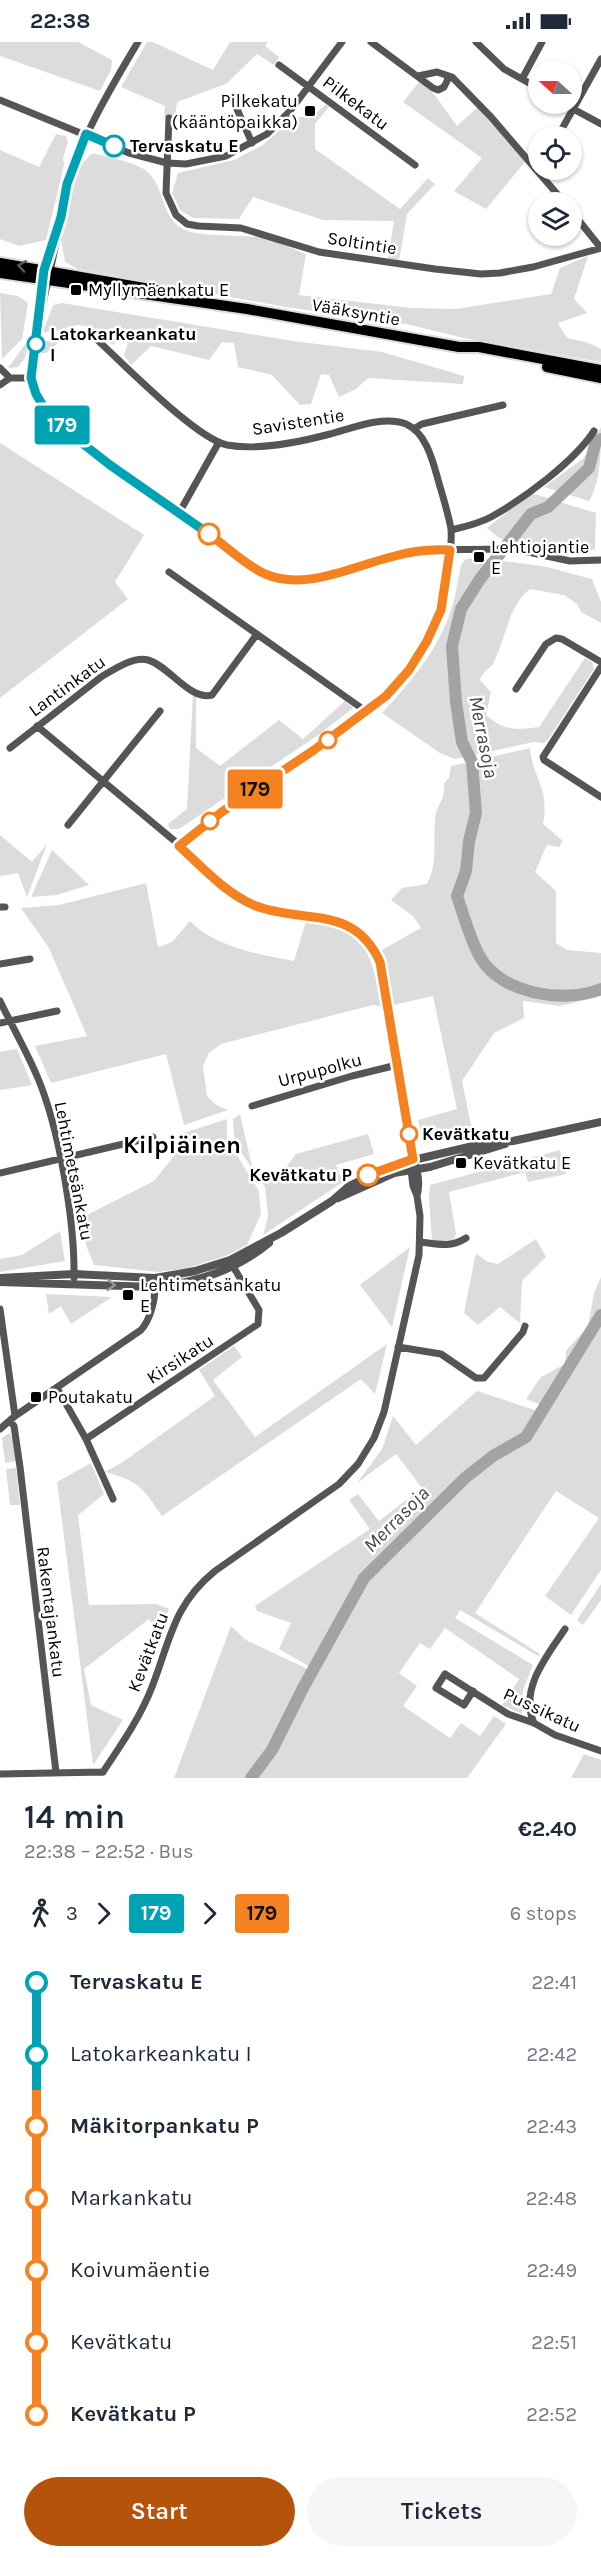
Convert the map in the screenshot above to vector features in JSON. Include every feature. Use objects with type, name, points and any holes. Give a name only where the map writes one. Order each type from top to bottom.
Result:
[{"type":"highway","name":"Vääksyntie","points":[[0,263],[47,276]]},
{"type":"highway","name":"Vääksyntie","points":[[0,273],[47,276],[459,346],[478,347],[601,370]]},
{"type":"highway","name":"Vääksyntie","points":[[459,346],[477,354],[601,378]]},
{"type":"street","points":[[138,42],[86,134],[67,184],[47,276],[31,378],[36,394],[45,409],[73,436],[110,465],[263,573],[280,579],[299,580],[321,577],[411,552],[514,549],[570,561],[601,560]]},
{"type":"street","points":[[0,100],[129,153],[167,163],[186,164],[226,156],[267,134],[286,117],[342,42]]},
{"type":"street","points":[[371,42],[438,90],[447,83],[446,75]]},
{"type":"street","points":[[476,42],[504,69],[528,82]]},
{"type":"street","points":[[522,79],[542,42]]},
{"type":"street","points":[[582,94],[601,59]]},
{"type":"street","name":"Pilkekatu","points":[[279,65],[415,165]]},
{"type":"street","points":[[418,76],[437,72],[452,77],[528,159]]},
{"type":"street","points":[[232,98],[252,143]]},
{"type":"street","points":[[582,113],[601,124]]},
{"type":"street","name":"Soltintie","points":[[169,118],[166,193],[176,215],[187,224],[241,228],[319,252],[481,274],[533,267],[601,248]]},
{"type":"street","points":[[546,180],[556,192]]},
{"type":"street","points":[[582,224],[601,248]]},
{"type":"street","name":"Savistentie","points":[[94,337],[189,423],[219,442],[229,445],[256,446],[285,443],[320,437],[376,422],[393,421],[415,429]]},
{"type":"street","points":[[0,368],[10,378]]},
{"type":"street","points":[[0,385],[10,378],[31,378]]},
{"type":"street","points":[[179,846],[223,811],[367,712],[386,696],[409,670],[427,641],[441,610],[451,530],[436,473],[425,443],[415,429],[422,424],[503,405]]},
{"type":"street","points":[[451,530],[490,517],[519,498],[573,457],[594,431]]},
{"type":"street","points":[[178,513],[219,442]]},
{"type":"street","points":[[169,572],[367,712]]},
{"type":"street","name":"Lantinkatu","points":[[10,748],[115,668],[148,660],[165,669],[183,685],[206,697],[212,695],[257,634]]},
{"type":"street","points":[[516,689],[546,644],[556,638],[562,639],[601,662]]},
{"type":"street","points":[[601,667],[543,757],[544,760],[601,797]]},
{"type":"street","points":[[68,825],[160,711]]},
{"type":"street","name":"Kevätkatu","points":[[37,726],[226,888],[255,906],[327,918],[346,925],[361,935],[373,948],[380,962],[415,1170],[413,1186],[417,1196],[421,1242],[399,1347],[380,1424],[374,1438],[358,1464],[339,1484],[215,1571],[197,1587],[175,1619],[145,1703],[104,1775]]},
{"type":"street","points":[[0,964],[30,959]]},
{"type":"street","name":"Lehtimetsänkatu","points":[[0,1001],[37,1077],[51,1117],[74,1242],[74,1279]]},
{"type":"street","points":[[0,1023],[57,1011]]},
{"type":"street","name":"Urpupolku","points":[[252,1106],[397,1065]]},
{"type":"street","points":[[332,1201],[349,1186],[368,1175],[413,1159],[601,1122]]},
{"type":"street","points":[[0,1173],[153,1137]]},
{"type":"street","points":[[0,1280],[74,1279],[151,1282],[198,1280],[257,1253],[281,1233],[332,1201],[373,1181],[487,1151],[513,1141]]},
{"type":"street","points":[[421,1242],[447,1246],[457,1244],[466,1238]]},
{"type":"street","name":"Kirsikatu","points":[[86,1439],[258,1324],[259,1310],[231,1263]]},
{"type":"street","points":[[0,1429],[12,1418],[141,1330],[148,1320],[151,1305],[151,1282]]},
{"type":"street","name":"Rakentajankatu","points":[[0,1309],[56,1773]]},
{"type":"street","points":[[399,1347],[441,1354],[477,1378],[484,1378],[524,1332],[525,1326]]},
{"type":"street","points":[[57,1388],[86,1439],[113,1499]]},
{"type":"street","points":[[534,1723],[529,1712],[530,1691],[542,1664],[565,1629]]},
{"type":"street","name":"Pussikatu","points":[[473,1691],[464,1705],[436,1688],[445,1674],[473,1691],[508,1714],[534,1723],[555,1735],[601,1751]]},
{"type":"street","points":[[0,1774],[104,1775]]},
{"type":"shaded area","points":[[0,42],[78,42],[112,60],[111,70],[100,91],[0,56]]},
{"type":"shaded area","points":[[147,42],[153,42],[213,70],[230,42],[268,42],[265,46],[279,57],[274,65],[257,54],[226,84],[177,102],[175,118],[164,118],[165,106],[121,87]]},
{"type":"shaded area","points":[[420,81],[434,94],[457,126],[478,107],[525,162],[486,209],[454,191],[482,158],[403,102]]},
{"type":"shaded area","points":[[326,104],[329,107],[315,124],[315,149],[400,209],[428,178],[435,184],[407,214],[399,261],[388,258],[394,221],[323,220],[253,197],[239,219],[193,218],[180,210],[172,193],[178,173],[234,160],[263,145],[293,118],[314,115]]},
{"type":"shaded area","points":[[56,134],[66,136],[68,142],[46,240],[19,246],[0,239],[0,150],[39,167]]},
{"type":"shaded area","points":[[93,153],[128,162],[145,170],[156,183],[169,215],[181,228],[197,233],[268,239],[306,254],[299,295],[411,308],[455,309],[551,294],[560,268],[588,256],[574,299],[587,313],[558,323],[567,338],[586,342],[601,349],[601,362],[464,338],[406,324],[285,307],[78,269],[65,262],[61,229],[65,205],[74,180],[86,159]]},
{"type":"shaded area","points":[[0,293],[18,296],[28,303],[22,339],[2,359]]},
{"type":"shaded area","points":[[62,303],[293,341],[382,352],[464,376],[463,384],[368,378],[356,389],[339,397],[329,375],[321,374],[311,404],[300,405],[272,375],[238,367],[234,343],[222,342],[209,360],[151,346],[131,365],[124,355],[128,343],[120,338],[113,345],[92,329],[80,325],[43,332],[53,305]]},
{"type":"shaded area","points":[[60,338],[62,340],[46,353],[40,353],[42,342]]},
{"type":"shaded area","points":[[29,339],[25,358],[18,367],[8,368]]},
{"type":"shaded area","points":[[601,427],[598,476],[589,501],[544,487],[584,458]]},
{"type":"shaded area","points":[[0,443],[144,535],[115,582],[128,599],[0,698]]},
{"type":"shaded area","points":[[531,493],[596,513],[595,549],[576,551],[531,546],[498,537],[487,528]]},
{"type":"shaded area","points":[[476,558],[543,566],[592,579],[601,602],[601,623],[581,612],[577,604],[564,595],[530,589],[512,613],[494,662],[480,680],[491,692],[486,715],[505,727],[523,729],[539,727],[585,658],[592,662],[594,669],[544,743],[534,742],[455,759],[440,753],[382,713],[405,688],[434,647],[449,616],[462,563],[466,559]]},
{"type":"shaded area","points":[[193,694],[196,696],[196,748],[220,766],[279,720],[303,739],[345,701],[353,708],[321,733],[179,829],[170,829],[168,824],[187,809]]},
{"type":"shaded area","points":[[530,748],[543,793],[545,812],[543,824],[563,841],[559,847],[547,845],[535,872],[556,891],[556,943],[567,950],[601,953],[601,996],[560,1006],[523,1001],[524,1018],[494,1033],[462,1081],[472,1130],[424,1143],[418,1120],[457,1109],[433,996],[393,1005],[382,950],[421,928],[413,916],[391,900],[402,888],[427,884],[433,868],[436,814],[451,766]]},
{"type":"shaded area","points":[[0,835],[32,862],[47,844],[27,897],[18,873],[0,876]]},
{"type":"shaded area","points":[[52,850],[89,885],[57,895],[31,897]]},
{"type":"shaded area","points":[[146,883],[158,947],[172,942],[190,921],[212,938],[225,944],[294,961],[306,921],[327,925],[355,938],[363,947],[374,971],[383,1007],[373,1005],[221,1044],[209,1053],[203,1066],[207,1096],[216,1105],[228,1110],[184,1125],[166,1054],[51,1083],[35,1046],[87,1036],[49,948],[21,908],[59,905]]},
{"type":"shaded area","points":[[17,1049],[32,1085],[0,1090],[0,1052]]},
{"type":"shaded area","points":[[240,1114],[252,1166],[261,1175],[284,1170],[296,1154],[368,1134],[374,1154],[336,1165],[343,1182],[263,1235],[268,1216],[265,1187],[238,1148],[233,1119]]},
{"type":"shaded area","points":[[227,1119],[227,1139],[259,1191],[261,1214],[247,1245],[228,1255],[188,1268],[158,1272],[94,1265],[86,1245],[81,1216],[154,1181],[185,1142],[184,1133]]},
{"type":"shaded area","points":[[560,1150],[566,1174],[528,1182],[525,1172],[449,1192],[456,1234],[453,1241],[432,1241],[430,1185]]},
{"type":"shaded area","points":[[60,1231],[65,1261],[0,1272],[0,1259],[22,1255]]},
{"type":"shaded area","points":[[536,1239],[546,1257],[522,1281],[520,1323],[500,1307],[478,1325],[464,1313],[477,1254],[486,1261],[498,1264]]},
{"type":"shaded area","points":[[410,1247],[392,1327],[360,1285]]},
{"type":"shaded area","points":[[601,1277],[601,1570],[571,1615],[545,1596],[599,1518],[556,1491],[475,1613],[540,1654],[538,1656],[460,1610],[455,1618],[533,1665],[523,1690],[522,1714],[502,1705],[519,1679],[445,1628],[430,1649],[420,1643],[399,1673],[417,1686],[403,1706],[450,1738],[461,1723],[480,1736],[494,1716],[506,1724],[467,1778],[174,1778],[231,1626],[246,1640],[316,1673],[369,1580],[468,1480],[530,1439],[549,1408],[526,1399],[541,1377],[565,1364],[566,1351],[588,1326],[594,1293]]},
{"type":"shaded area","points":[[46,1294],[112,1297],[71,1324],[61,1306],[49,1314]]},
{"type":"shaded area","points":[[387,1344],[375,1394],[361,1379],[162,1516],[139,1487],[126,1479],[105,1472],[123,1462],[215,1396],[199,1370],[234,1346],[242,1357],[213,1380],[255,1437]]},
{"type":"shaded area","points":[[477,1391],[538,1411],[523,1434],[462,1476],[361,1577],[310,1667],[279,1649],[291,1623],[257,1611],[255,1606],[370,1529],[349,1500],[358,1494],[379,1521],[422,1488],[396,1454],[357,1483],[382,1449],[393,1416],[416,1445]]},
{"type":"shaded area","points":[[9,1433],[13,1439],[16,1461],[5,1463],[2,1438]]},
{"type":"shaded area","points":[[91,1463],[104,1494],[78,1515],[89,1605],[156,1604],[169,1609],[158,1632],[149,1619],[84,1669],[91,1705],[123,1720],[93,1765],[57,1482]]},
{"type":"shaded area","points":[[16,1468],[20,1505],[10,1505],[6,1469]]},
{"type":"shaded area","points":[[601,1584],[601,1600],[583,1625],[577,1620]]},
{"type":"shaded area","points":[[584,1754],[601,1760],[601,1778],[571,1778]]},
{"type":"waterway","name":"Merrasoja","points":[[601,439],[596,441],[589,468],[548,507],[531,514],[480,579],[461,609],[452,646],[456,702],[462,742],[472,762],[476,813],[469,841],[466,871],[457,896],[473,943],[490,970],[503,980],[518,987],[534,992],[569,996],[601,989]]},
{"type":"waterway","name":"Merrasoja","points":[[251,1778],[272,1750],[303,1688],[364,1578],[465,1478],[493,1456],[526,1437],[601,1315]]},
{"type":"bus line","name":"179","points":[[114,146],[86,134],[67,184],[61,217],[44,270],[31,378],[36,394],[45,409],[90,451],[209,534]]},
{"type":"bus line","name":"179","points":[[209,534],[263,573],[280,579],[299,580],[321,577],[391,556],[422,550],[450,550],[441,610],[427,641],[409,670],[386,696],[314,750],[223,811],[179,846],[226,888],[255,906],[327,918],[346,925],[361,935],[373,948],[380,962],[413,1159],[368,1175]]},
{"type":"place","name":"Pilkekatu (kääntöpaikka)","points":[[310,111]]},
{"type":"place","name":"Tervaskatu E","points":[[114,146]]},
{"type":"place","name":"Myllymäenkatu E","points":[[76,290]]},
{"type":"place","name":"Latokarkeankatu I","points":[[36,344]]},
{"type":"place","name":"Lehtiojantie E","points":[[479,557]]},
{"type":"place","name":"Kevätkatu","points":[[409,1134]]},
{"type":"place","name":"Kevätkatu E","points":[[461,1163]]},
{"type":"place","name":"Kevätkatu P","points":[[368,1175]]},
{"type":"place","name":"Lehtimetsänkatu E","points":[[128,1295]]},
{"type":"place","name":"Poutakatu","points":[[36,1397]]},
{"type":"district","name":"Kilpiäinen","points":[[182,1145]]}]
